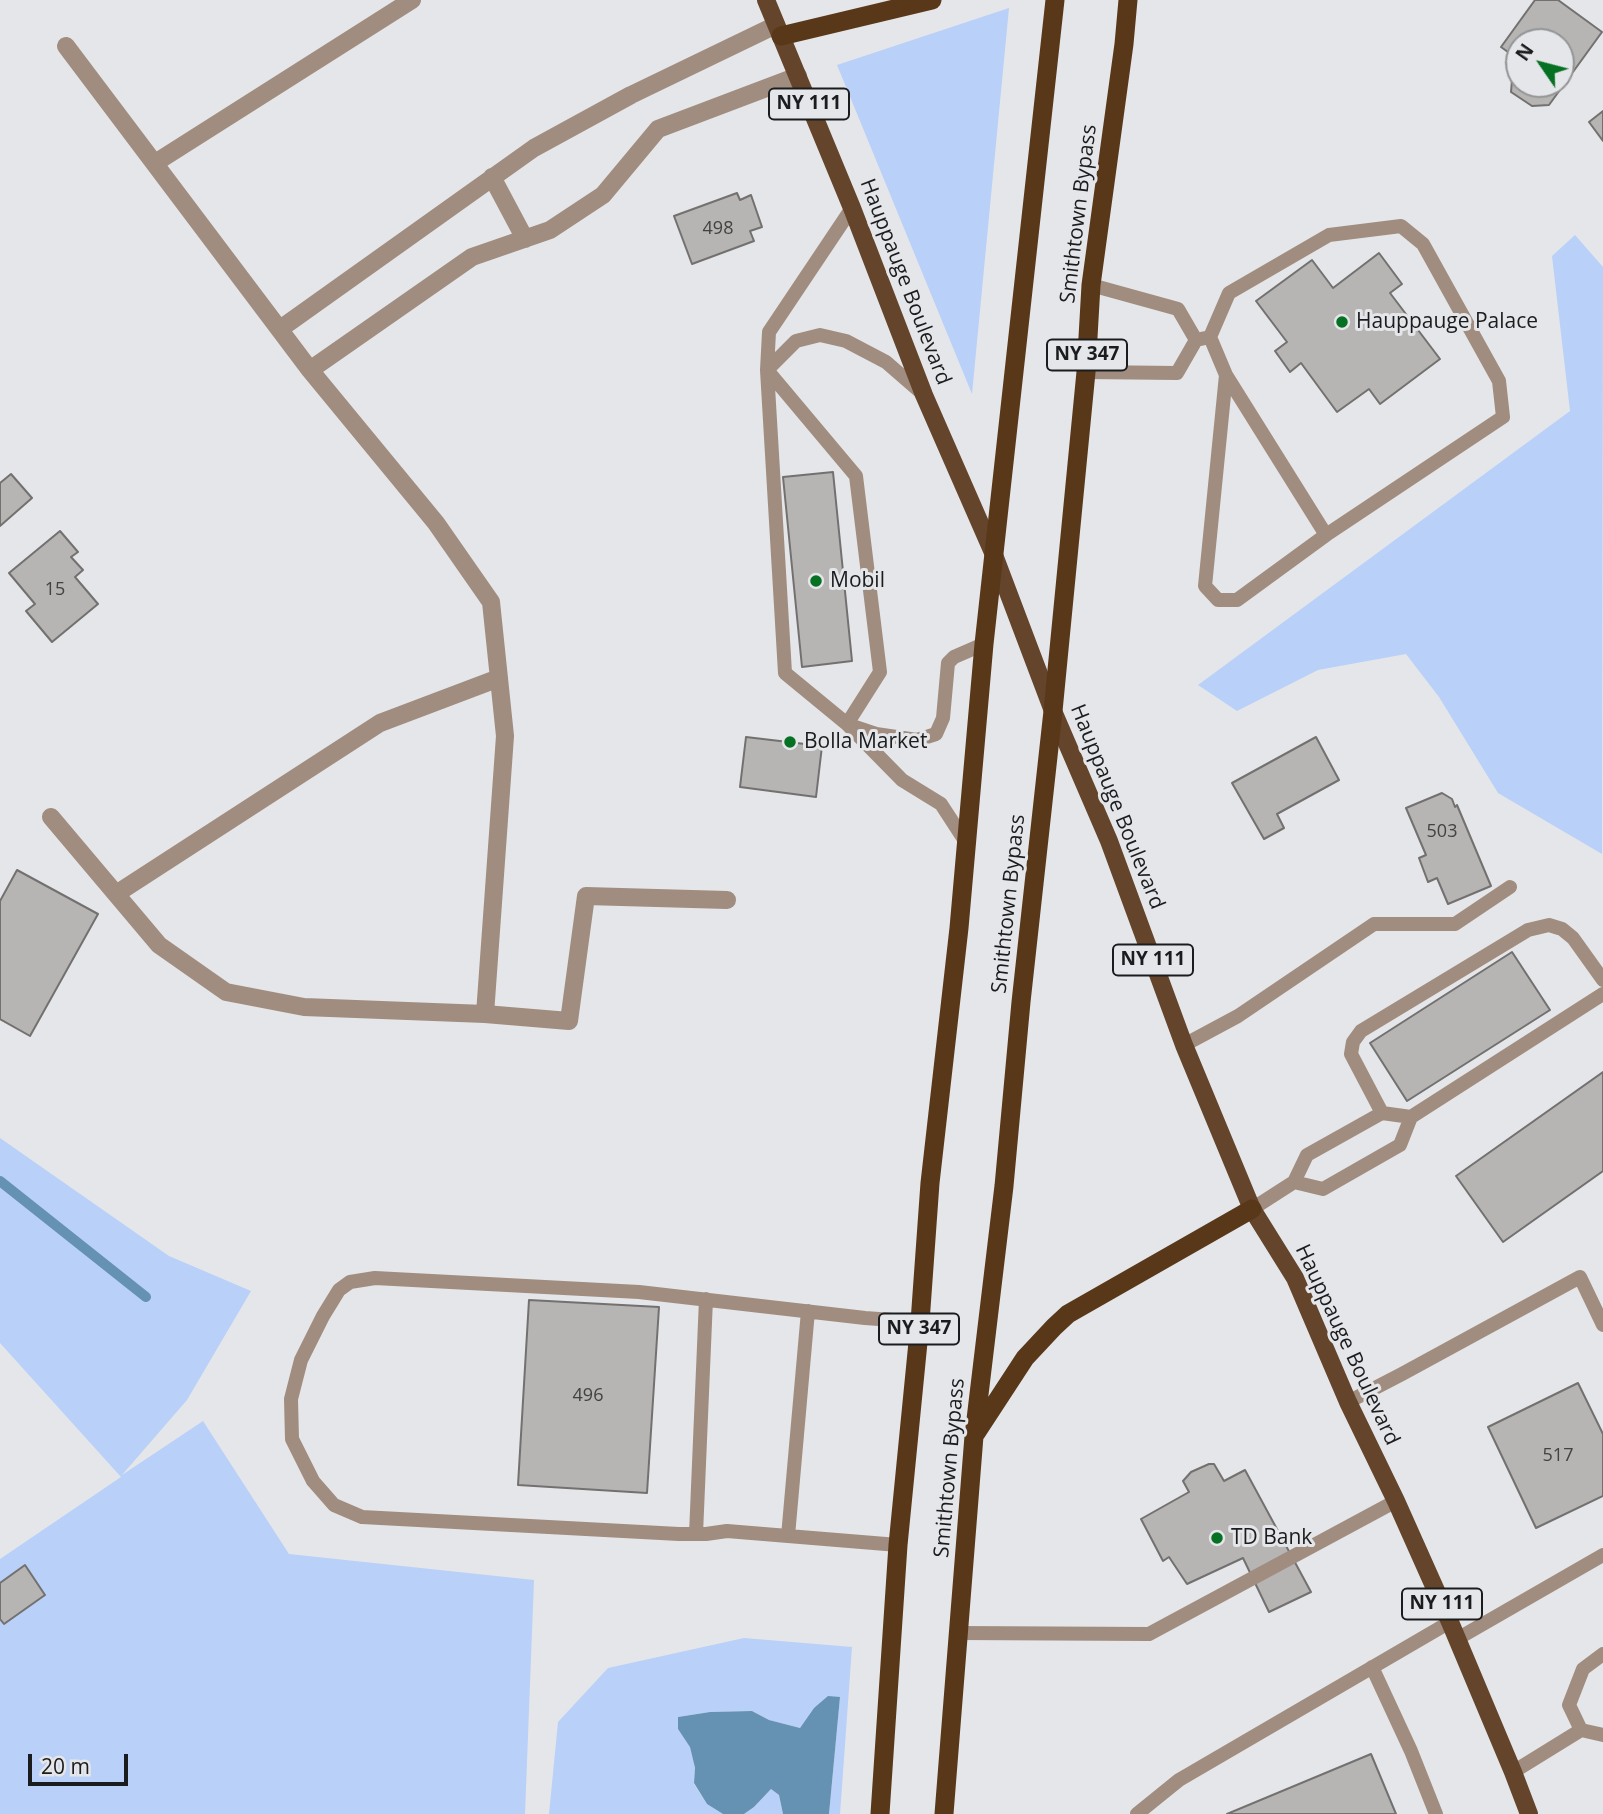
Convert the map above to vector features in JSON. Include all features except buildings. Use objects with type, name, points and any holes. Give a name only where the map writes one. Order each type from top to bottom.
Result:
[{"type":"highway","points":[[779,31],[932,0]]},
{"type":"highway","name":"Smithtown Bypass","points":[[880,1814],[898,1545],[920,1322],[930,1183],[967,844],[984,644],[1055,0]]},
{"type":"highway","name":"Smithtown Bypass","points":[[944,1814],[974,1436],[1004,1186],[1053,711],[1086,372],[1091,285],[1128,0]]},
{"type":"highway","points":[[974,1436],[1026,1358],[1068,1314],[1252,1209]]},
{"type":"main road","name":"Hauppauge Boulevard","points":[[766,0],[852,208],[925,395],[994,555],[1053,711],[1109,841],[1184,1045],[1252,1209],[1295,1278],[1348,1402],[1450,1622],[1514,1772],[1529,1814]]},
{"type":"street","points":[[155,163],[412,0]]},
{"type":"street","points":[[280,329],[534,148],[631,95],[779,31]]},
{"type":"street","points":[[66,46],[310,370],[436,523],[491,602],[505,736],[485,1014]]},
{"type":"street","points":[[310,370],[472,257],[550,230],[603,195],[658,129],[798,76]]},
{"type":"street","points":[[492,177],[525,239]]},
{"type":"street","points":[[116,894],[380,723],[499,678]]},
{"type":"street","points":[[51,817],[159,945],[226,992],[304,1007],[485,1014],[569,1021],[586,895],[727,900]]},
{"type":"lane","points":[[852,208],[769,332],[767,370],[785,673],[847,724],[902,780],[941,804],[967,844]]},
{"type":"lane","points":[[1086,372],[1177,373],[1203,339],[1228,293],[1329,235],[1402,226],[1423,244],[1499,381],[1503,417],[1325,535],[1237,600],[1218,600],[1205,586],[1226,375]]},
{"type":"lane","points":[[1091,285],[1178,309],[1203,339],[1325,535]]},
{"type":"lane","points":[[767,370],[796,341],[820,335],[846,341],[886,362],[925,395]]},
{"type":"lane","points":[[767,370],[856,476],[880,673],[847,724]]},
{"type":"lane","points":[[847,724],[876,734],[917,740],[936,734],[943,718],[948,663],[954,657],[984,644]]},
{"type":"lane","points":[[1184,1045],[1238,1016],[1374,925],[1455,924],[1510,887]]},
{"type":"lane","points":[[1382,1113],[1351,1054],[1353,1042],[1361,1031],[1502,945],[1528,930],[1549,925],[1562,929],[1573,938],[1603,981]]},
{"type":"lane","points":[[1294,1182],[1323,1189],[1400,1145],[1411,1117],[1603,994]]},
{"type":"lane","points":[[1252,1209],[1294,1182],[1307,1155],[1382,1113],[1411,1117]]},
{"type":"lane","points":[[898,1545],[727,1531],[696,1534],[362,1517],[334,1505],[313,1481],[292,1439],[291,1399],[301,1360],[339,1290],[349,1282],[376,1278],[639,1292],[920,1322]]},
{"type":"lane","points":[[1348,1402],[1580,1278],[1603,1325]]},
{"type":"lane","points":[[696,1534],[706,1300]]},
{"type":"lane","points":[[789,1536],[808,1311]]},
{"type":"lane","points":[[958,1633],[1149,1634],[1396,1501]]},
{"type":"lane","points":[[1457,1639],[1603,1555]]},
{"type":"lane","points":[[1138,1814],[1179,1780],[1450,1622]]},
{"type":"lane","points":[[1581,1730],[1569,1705],[1583,1669],[1603,1654]]},
{"type":"lane","points":[[1372,1667],[1411,1751],[1436,1814]]},
{"type":"lane","points":[[1514,1772],[1581,1730],[1603,1735]]},
{"type":"shaded area","points":[[1009,8],[972,394],[837,65]]},
{"type":"shaded area","points":[[1575,235],[1603,267],[1602,854],[1498,793],[1439,697],[1406,654],[1318,670],[1237,711],[1198,685],[1570,411],[1552,256]]},
{"type":"shaded area","points":[[0,1138],[169,1256],[251,1291],[187,1400],[122,1475],[203,1421],[289,1554],[534,1580],[525,1814],[0,1814],[0,1559],[121,1477],[0,1343]]},
{"type":"shaded area","points":[[744,1638],[852,1647],[840,1814],[829,1814],[840,1697],[814,1708],[800,1728],[769,1720],[752,1711],[710,1712],[678,1717],[678,1729],[690,1746],[695,1769],[694,1784],[707,1804],[723,1814],[549,1814],[558,1722],[608,1668]]},
{"type":"shaded area","points":[[828,1696],[840,1697],[829,1814],[783,1814],[779,1795],[771,1789],[744,1814],[723,1814],[707,1804],[694,1783],[695,1768],[690,1747],[678,1729],[678,1717],[710,1712],[752,1711],[769,1720],[800,1728],[814,1708]]},
{"type":"shaded area","points":[[771,1789],[779,1795],[783,1814],[744,1814],[754,1807]]},
{"type":"waterway","points":[[0,1181],[146,1297]]},
{"type":"place","name":"Hauppauge Palace","points":[[1342,322]]},
{"type":"place","name":"Mobil","points":[[816,581]]},
{"type":"place","name":"Bolla Market","points":[[790,742]]},
{"type":"place","name":"TD Bank","points":[[1217,1538]]}]
